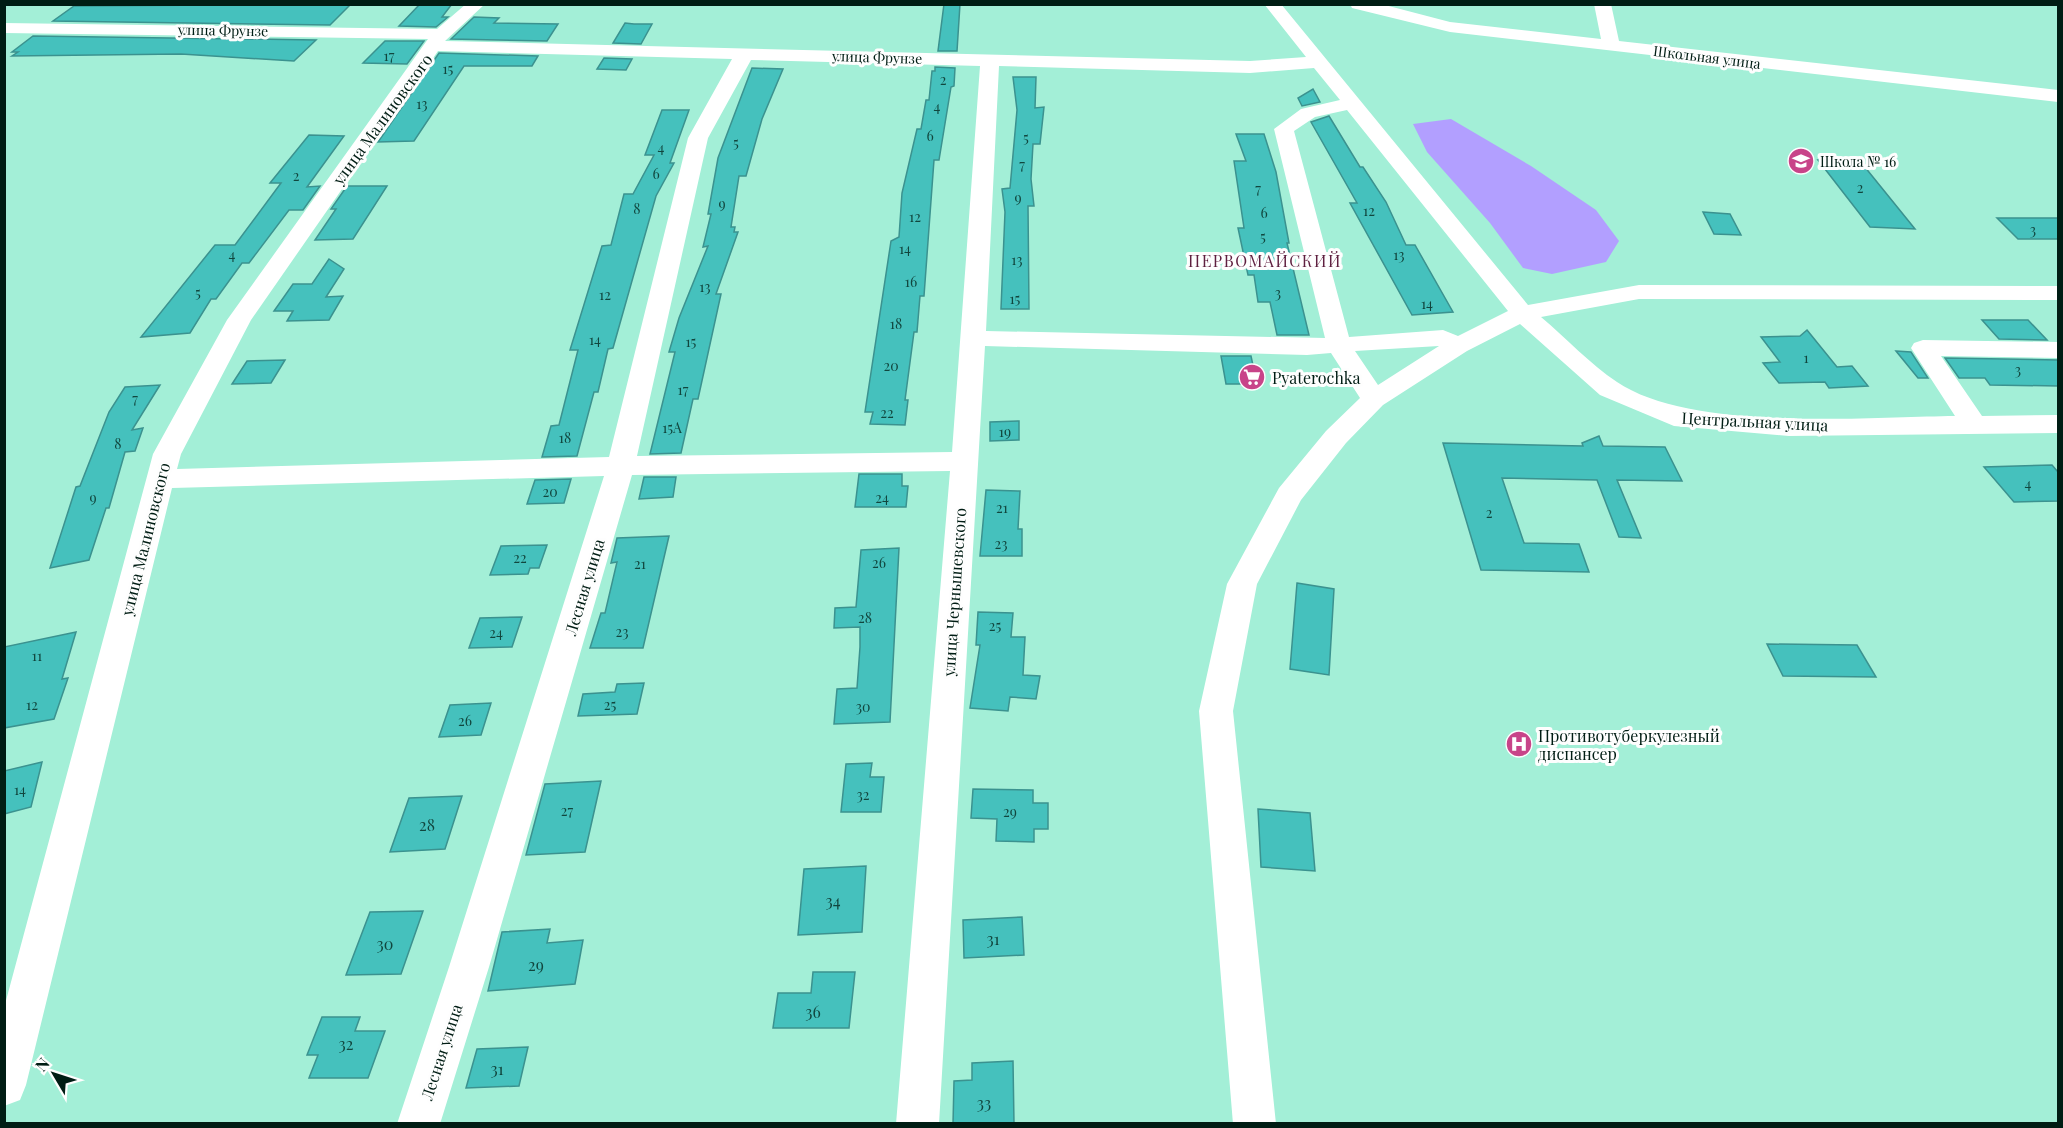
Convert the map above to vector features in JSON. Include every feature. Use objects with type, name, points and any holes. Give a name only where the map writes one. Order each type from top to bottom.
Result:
[{"type":"street","name":"улица Малиновского","points":[[5,1085],[167,454],[238,320],[438,40],[477,4]]},
{"type":"street","name":"Центральная улица","points":[[1272,4],[1522,313],[1609,389],[1674,417],[1788,426],[2058,424]]},
{"type":"street","name":"Школьная улица","points":[[1358,4],[1450,27],[2058,96]]},
{"type":"street","points":[[1602,4],[1611,45]]},
{"type":"street","name":"улица Фрунзе","points":[[4,28],[438,40],[745,53],[1250,67],[1318,62]]},
{"type":"street","name":"Лесная улица","points":[[418,1124],[469,966],[621,466],[698,138],[745,53]]},
{"type":"street","name":"улица Чернышевского","points":[[917,1124],[973,339],[990,60]]},
{"type":"street","points":[[1352,103],[1308,112],[1284,129],[1339,346],[1374,399]]},
{"type":"street","points":[[1255,1124],[1216,711],[1242,584],[1289,495],[1336,436],[1374,399],[1458,346],[1522,313],[1639,292],[2050,293],[2058,311]]},
{"type":"street","points":[[973,339],[1339,346],[1443,338],[1458,346]]},
{"type":"street","points":[[1974,425],[1923,348],[2058,350]]},
{"type":"street","points":[[161,479],[621,466],[964,461]]},
{"type":"shaded area","points":[[1451,119],[1531,166],[1596,210],[1619,241],[1606,262],[1552,274],[1523,268],[1490,223],[1427,152],[1413,124]]},
{"type":"building","points":[[351,4],[330,25],[53,21],[74,6]]},
{"type":"building","points":[[420,4],[452,4],[442,17],[448,17],[436,27],[399,26]]},
{"type":"building","points":[[944,4],[960,4],[957,51],[938,51]]},
{"type":"building","points":[[474,17],[499,18],[494,23],[558,24],[547,41],[451,39]]},
{"type":"building","points":[[625,23],[652,24],[641,44],[613,43]]},
{"type":"building","points":[[33,36],[316,40],[294,61],[181,54],[12,56],[18,52],[12,52]]},
{"type":"building","points":[[385,41],[424,41],[407,64],[363,63]]},
{"type":"building","points":[[439,53],[538,56],[532,66],[464,66],[414,141],[378,142]]},
{"type":"building","points":[[604,58],[632,59],[626,70],[597,69]]},
{"type":"building","points":[[935,67],[955,68],[954,86],[951,87],[939,160],[934,160],[924,296],[920,296],[917,332],[914,332],[905,400],[908,400],[905,425],[870,424],[873,412],[865,412],[891,241],[899,237],[902,193],[917,129],[921,129],[926,100],[929,100],[932,71],[935,71]]},
{"type":"building","points":[[752,68],[783,69],[762,119],[746,176],[739,176],[731,227],[735,227],[734,232],[738,232],[716,294],[721,294],[698,399],[693,399],[681,453],[650,454],[675,352],[669,352],[679,318],[708,246],[703,247],[711,214],[708,214],[718,158]]},
{"type":"building","points":[[1013,77],[1036,77],[1035,108],[1044,107],[1040,144],[1033,144],[1031,179],[1034,206],[1028,206],[1029,309],[1001,309],[1005,212],[1002,189],[1010,188],[1017,110]]},
{"type":"building","points":[[1313,89],[1320,102],[1302,106],[1298,98]]},
{"type":"building","points":[[662,110],[689,110],[670,163],[674,163],[656,196],[613,348],[608,349],[598,392],[594,392],[577,456],[542,457],[551,426],[559,425],[578,350],[570,350],[602,246],[611,245],[624,194],[633,194],[654,155],[645,155]]},
{"type":"building","points":[[1329,116],[1360,167],[1363,167],[1386,202],[1406,245],[1415,245],[1453,312],[1412,315],[1350,203],[1357,203],[1311,122]]},
{"type":"building","points":[[1236,134],[1264,134],[1276,172],[1289,243],[1287,243],[1309,335],[1277,335],[1270,302],[1258,302],[1254,275],[1248,275],[1238,228],[1244,228],[1234,161],[1246,161]]},
{"type":"building","points":[[309,135],[344,136],[307,187],[320,186],[303,210],[289,210],[249,263],[242,263],[216,299],[211,299],[190,333],[141,337],[215,245],[235,245],[281,183],[270,183]]},
{"type":"building","points":[[1818,160],[1860,161],[1915,229],[1870,227]]},
{"type":"building","points":[[347,186],[387,186],[353,239],[315,240],[336,209],[331,209]]},
{"type":"building","points":[[1703,212],[1730,214],[1741,235],[1714,234]]},
{"type":"building","points":[[1997,218],[2058,218],[2058,239],[2018,239]]},
{"type":"building","points":[[329,259],[344,269],[326,297],[343,296],[329,320],[287,321],[293,311],[274,311],[293,284],[312,284]]},
{"type":"building","points":[[1982,320],[2028,320],[2047,340],[1999,339]]},
{"type":"building","points":[[1807,330],[1837,367],[1852,366],[1868,386],[1829,388],[1825,382],[1779,383],[1763,363],[1780,362],[1761,337],[1800,336]]},
{"type":"building","points":[[1896,351],[1911,352],[1928,378],[1918,378]]},
{"type":"building","points":[[1221,356],[1251,356],[1257,384],[1226,384]]},
{"type":"building","points":[[1945,358],[2058,360],[2058,386],[1990,385],[1985,378],[1959,378]]},
{"type":"building","points":[[285,360],[271,383],[232,384],[247,361]]},
{"type":"building","points":[[160,385],[132,430],[143,428],[135,451],[125,452],[109,508],[106,508],[89,560],[50,568],[76,487],[80,486],[109,412],[125,387]]},
{"type":"building","points":[[1019,421],[1019,440],[990,441],[990,422]]},
{"type":"building","points":[[1599,436],[1603,446],[1665,447],[1682,481],[1617,480],[1641,538],[1619,537],[1597,480],[1502,478],[1524,543],[1579,544],[1589,572],[1481,570],[1443,443],[1583,446],[1582,443]]},
{"type":"building","points":[[2052,465],[2058,472],[2058,501],[2014,502],[1984,467]]},
{"type":"building","points":[[859,474],[902,474],[902,486],[908,486],[906,507],[855,507]]},
{"type":"building","points":[[644,477],[676,477],[673,497],[639,499]]},
{"type":"building","points":[[571,479],[564,503],[527,504],[535,480]]},
{"type":"building","points":[[986,490],[1020,491],[1018,529],[1022,529],[1022,556],[980,556]]},
{"type":"building","points":[[669,536],[643,648],[590,648],[601,613],[605,613],[617,562],[611,563],[617,538]]},
{"type":"building","points":[[547,545],[539,568],[530,568],[528,574],[490,575],[501,546]]},
{"type":"building","points":[[899,548],[890,722],[834,724],[837,689],[857,688],[860,647],[860,627],[834,628],[835,608],[856,607],[861,550]]},
{"type":"building","points":[[1297,583],[1334,589],[1329,675],[1290,669]]},
{"type":"building","points":[[978,612],[1013,613],[1011,637],[1025,637],[1023,675],[1040,676],[1036,699],[1010,697],[1008,711],[970,708],[980,645],[976,645]]},
{"type":"building","points":[[522,617],[512,647],[469,648],[480,618]]},
{"type":"building","points":[[76,632],[62,679],[68,678],[54,719],[4,728],[4,647]]},
{"type":"building","points":[[1767,644],[1857,645],[1876,677],[1783,676]]},
{"type":"building","points":[[644,683],[637,714],[578,716],[583,694],[615,692],[617,684]]},
{"type":"building","points":[[491,703],[481,735],[439,737],[450,705]]},
{"type":"building","points":[[42,762],[31,807],[4,814],[4,771]]},
{"type":"building","points":[[872,763],[870,777],[884,777],[881,812],[841,812],[846,764]]},
{"type":"building","points":[[601,781],[585,852],[526,855],[545,784]]},
{"type":"building","points":[[973,789],[1033,790],[1033,803],[1048,803],[1048,829],[1034,829],[1034,842],[996,841],[997,819],[971,818]]},
{"type":"building","points":[[462,796],[445,849],[390,852],[409,798]]},
{"type":"building","points":[[1258,809],[1310,813],[1315,871],[1261,867]]},
{"type":"building","points":[[866,866],[862,932],[798,935],[804,869]]},
{"type":"building","points":[[423,911],[401,974],[346,975],[370,912]]},
{"type":"building","points":[[1022,917],[1024,955],[964,958],[963,920]]},
{"type":"building","points":[[550,929],[547,943],[583,940],[575,984],[488,991],[502,932]]},
{"type":"building","points":[[813,972],[855,972],[849,1028],[773,1028],[778,993],[811,993]]},
{"type":"building","points":[[322,1017],[360,1017],[355,1031],[385,1031],[368,1078],[309,1078],[318,1055],[307,1055]]},
{"type":"building","points":[[528,1047],[519,1086],[466,1088],[477,1049]]},
{"type":"building","points":[[1013,1061],[1014,1124],[953,1124],[954,1081],[972,1080],[972,1063]]},
{"type":"place","name":"Школа № 16","points":[[1801,161]]},
{"type":"place","name":"Pyaterochka","points":[[1252,377]]},
{"type":"place","name":"Противотуберкулезный диспансер","points":[[1519,744]]},
{"type":"district","name":"ПЕРВОМАЙСКИЙ","points":[[1265,260]]}]
